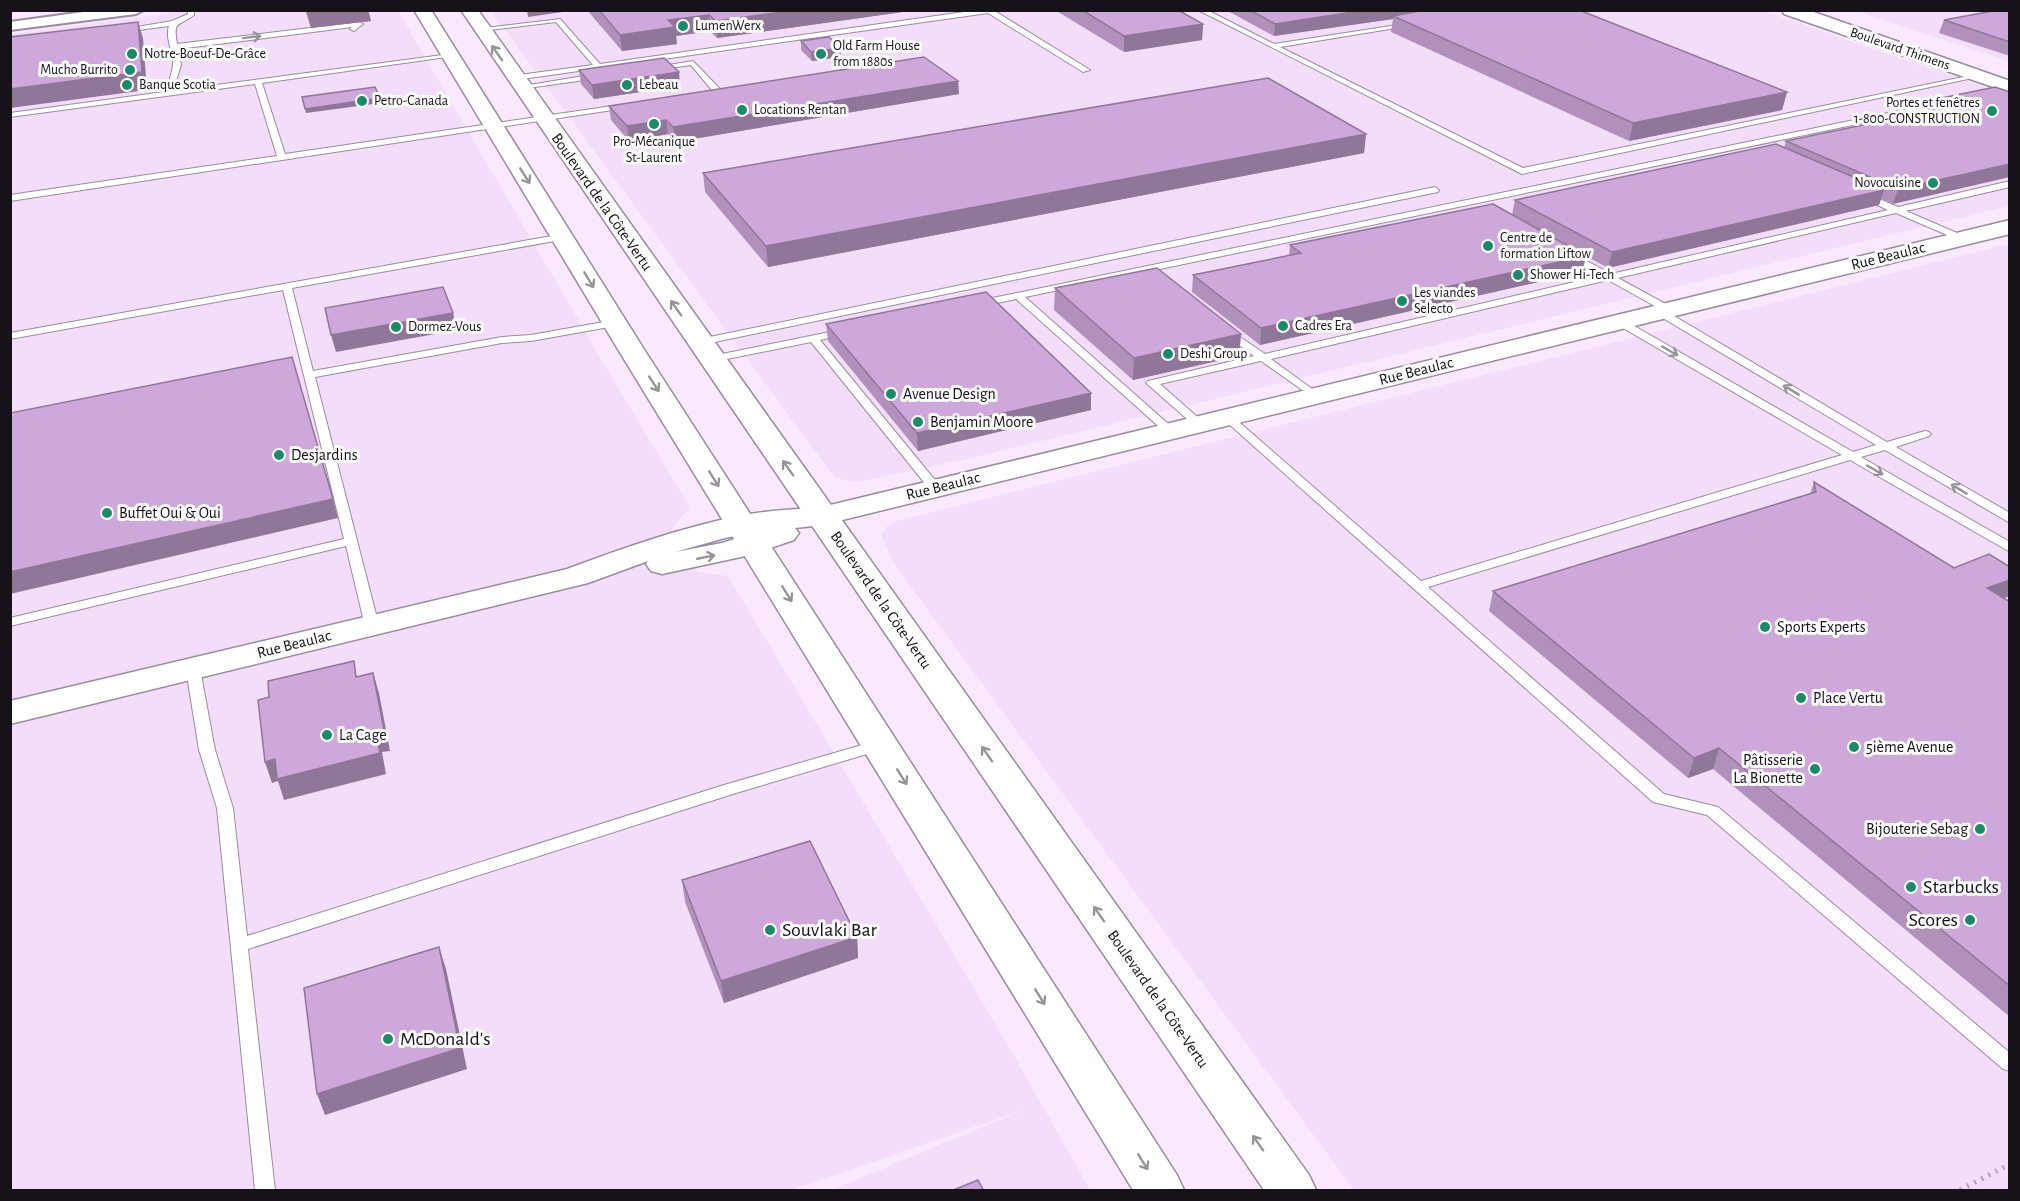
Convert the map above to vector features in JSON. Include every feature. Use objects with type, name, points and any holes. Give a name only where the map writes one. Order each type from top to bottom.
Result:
[{"type":"main road","points":[[423,10],[615,323],[1160,1191]]},
{"type":"main road","name":"Boulevard de la Côte-Vertu","points":[[469,10],[1292,1191]]},
{"type":"main road","name":"Boulevard Thimens","points":[[1790,10],[2010,88]]},
{"type":"main road","name":"Boulevard Thimens","points":[[1824,10],[2010,74]]},
{"type":"main road","name":"Rue Beaulac","points":[[10,713],[577,576],[710,556],[749,535],[822,516],[2010,227]]},
{"type":"street","points":[[10,26],[73,15],[136,10]]},
{"type":"lane","points":[[116,31],[174,23],[188,18],[192,14],[190,10]]},
{"type":"lane","points":[[1201,10],[1522,171],[1978,76]]},
{"type":"lane","points":[[518,82],[598,66],[989,11],[1086,70]]},
{"type":"lane","points":[[481,30],[558,20],[598,66]]},
{"type":"lane","points":[[1272,46],[1421,22]]},
{"type":"lane","points":[[174,23],[171,29],[177,65],[172,81],[175,93]]},
{"type":"lane","points":[[173,47],[360,24],[354,29]]},
{"type":"lane","points":[[10,115],[450,56]]},
{"type":"lane","points":[[649,69],[693,63],[718,92]]},
{"type":"lane","points":[[518,82],[604,75]]},
{"type":"lane","points":[[258,82],[282,157]]},
{"type":"lane","points":[[1991,94],[2010,88]]},
{"type":"lane","points":[[707,93],[730,90]]},
{"type":"lane","points":[[972,305],[1150,272],[1472,201],[1956,101]]},
{"type":"lane","points":[[10,198],[638,104]]},
{"type":"lane","points":[[1748,144],[1769,153]]},
{"type":"lane","points":[[1199,424],[1152,383],[2010,184]]},
{"type":"lane","points":[[706,351],[1435,190]]},
{"type":"lane","points":[[1854,191],[1962,238]]},
{"type":"lane","points":[[1472,201],[1483,207]]},
{"type":"lane","points":[[10,336],[564,237]]},
{"type":"lane","points":[[1556,248],[2010,519]]},
{"type":"lane","points":[[287,286],[301,362],[309,375],[372,626]]},
{"type":"lane","points":[[1018,296],[1170,431]]},
{"type":"lane","points":[[1620,322],[2010,548]]},
{"type":"lane","points":[[309,375],[502,340],[531,338],[615,323]]},
{"type":"lane","points":[[1216,323],[1315,396]]},
{"type":"lane","points":[[706,351],[813,338],[859,329]]},
{"type":"lane","points":[[813,338],[935,488]]},
{"type":"lane","points":[[1227,417],[1659,798],[1712,811],[2010,1065]]},
{"type":"lane","points":[[1419,586],[1925,434]]},
{"type":"lane","points":[[10,622],[351,540]]},
{"type":"lane","points":[[193,669],[207,750],[225,808],[265,1191]]},
{"type":"lane","points":[[239,945],[730,789],[881,745]]},
{"type":"path","points":[[1960,1191],[2010,1164]]},
{"type":"shaded area","points":[[196,10],[398,11],[690,507],[672,528],[698,572],[728,576],[1008,1045],[1090,1190],[832,1190],[1026,1109],[791,1190],[11,1190],[10,34]]},
{"type":"shaded area","points":[[491,11],[1764,11],[2009,96],[2009,206],[963,460],[858,482],[835,478]]},
{"type":"shaded area","points":[[1856,11],[2009,11],[2009,61]]},
{"type":"shaded area","points":[[2009,244],[2009,1190],[1354,1190],[895,565],[881,535],[886,527],[897,521]]},
{"type":"building","points":[[599,10],[796,10],[716,21],[709,15],[668,20],[675,27],[620,35]]},
{"type":"building","points":[[1082,10],[1178,10],[1203,24],[1124,36]]},
{"type":"building","points":[[1250,10],[1366,10],[1275,24]]},
{"type":"building","points":[[1425,10],[1579,10],[1787,92],[1633,123],[1393,16]]},
{"type":"building","points":[[2010,10],[2010,42],[1944,20]]},
{"type":"building","points":[[138,22],[142,72],[10,89],[10,37]]},
{"type":"building","points":[[829,37],[840,48],[811,52],[801,41]]},
{"type":"building","points":[[924,57],[958,81],[673,127],[666,120],[627,126],[609,106]]},
{"type":"building","points":[[664,58],[679,72],[592,85],[579,70]]},
{"type":"building","points":[[1268,78],[1366,134],[766,246],[703,173]]},
{"type":"building","points":[[375,87],[380,98],[305,109],[302,97]]},
{"type":"building","points":[[1995,87],[2010,92],[2010,164],[1898,189],[1786,141],[1949,107],[1932,100]]},
{"type":"building","points":[[1776,144],[1884,190],[1612,252],[1515,200]]},
{"type":"building","points":[[1493,204],[1586,256],[1261,328],[1193,275],[1301,253],[1290,245]]},
{"type":"building","points":[[1157,268],[1241,334],[1134,358],[1055,288]]},
{"type":"building","points":[[443,287],[453,313],[331,335],[325,308]]},
{"type":"building","points":[[986,292],[1091,393],[917,433],[826,324]]},
{"type":"building","points":[[292,357],[333,499],[10,572],[10,413]]},
{"type":"building","name":"Place Vertu","points":[[1814,482],[1954,568],[1989,554],[2010,567],[2010,580],[1987,588],[2010,602],[2010,986],[1719,748],[1694,758],[1493,591],[1816,492]]},
{"type":"building","name":"La Cage","points":[[354,661],[356,677],[373,673],[384,730],[376,732],[380,753],[277,779],[275,759],[265,762],[258,700],[269,697],[268,681]]},
{"type":"building","name":"Souvlaki Bar","points":[[810,841],[857,937],[721,981],[682,880]]},
{"type":"building","name":"McDonald's","points":[[439,947],[460,1048],[317,1094],[304,988]]},
{"type":"building","points":[[978,1180],[984,1191],[951,1191]]},
{"type":"place","name":"LumenWerx","points":[[683,26]]},
{"type":"place","name":"Notre-Boeuf-De-Grâce","points":[[132,54]]},
{"type":"place","name":"Old Farm House from 1880s","points":[[821,54]]},
{"type":"place","name":"Mucho Burrito","points":[[130,70]]},
{"type":"place","name":"Banque Scotia","points":[[127,85]]},
{"type":"place","name":"Lebeau","points":[[627,85]]},
{"type":"place","name":"Petro-Canada","points":[[362,101]]},
{"type":"place","name":"Locations Rentan","points":[[742,110]]},
{"type":"place","name":"Portes et fenêtres 1-800-CONSTRUCTION","points":[[1992,111]]},
{"type":"place","name":"Pro-Mécanique St-Laurent","points":[[654,124]]},
{"type":"place","name":"Novocuisine","points":[[1933,183]]},
{"type":"place","name":"Centre de formation Liftow","points":[[1488,246]]},
{"type":"place","name":"Shower Hi-Tech","points":[[1518,275]]},
{"type":"place","name":"Les viandes Selecto","points":[[1402,301]]},
{"type":"place","name":"Cadres Era","points":[[1283,326]]},
{"type":"place","name":"Dormez-Vous","points":[[396,327]]},
{"type":"place","name":"Deshi Group","points":[[1168,354]]},
{"type":"place","name":"Avenue Design","points":[[891,394]]},
{"type":"place","name":"Benjamin Moore","points":[[918,422]]},
{"type":"place","name":"Desjardins","points":[[279,455]]},
{"type":"place","name":"Buffet Oui & Oui","points":[[107,513]]},
{"type":"place","name":"Sports Experts","points":[[1765,627]]},
{"type":"place","name":"Place Vertu","points":[[1801,698]]},
{"type":"place","name":"La Cage","points":[[327,735]]},
{"type":"place","name":"5ième Avenue","points":[[1854,747]]},
{"type":"place","name":"Pâtisserie La Bionette","points":[[1815,769]]},
{"type":"place","name":"Bijouterie Sebag","points":[[1980,829]]},
{"type":"place","name":"Starbucks","points":[[1911,887]]},
{"type":"place","name":"Scores","points":[[1970,920]]},
{"type":"place","name":"Souvlaki Bar","points":[[770,930]]},
{"type":"place","name":"McDonald's","points":[[388,1039]]}]
